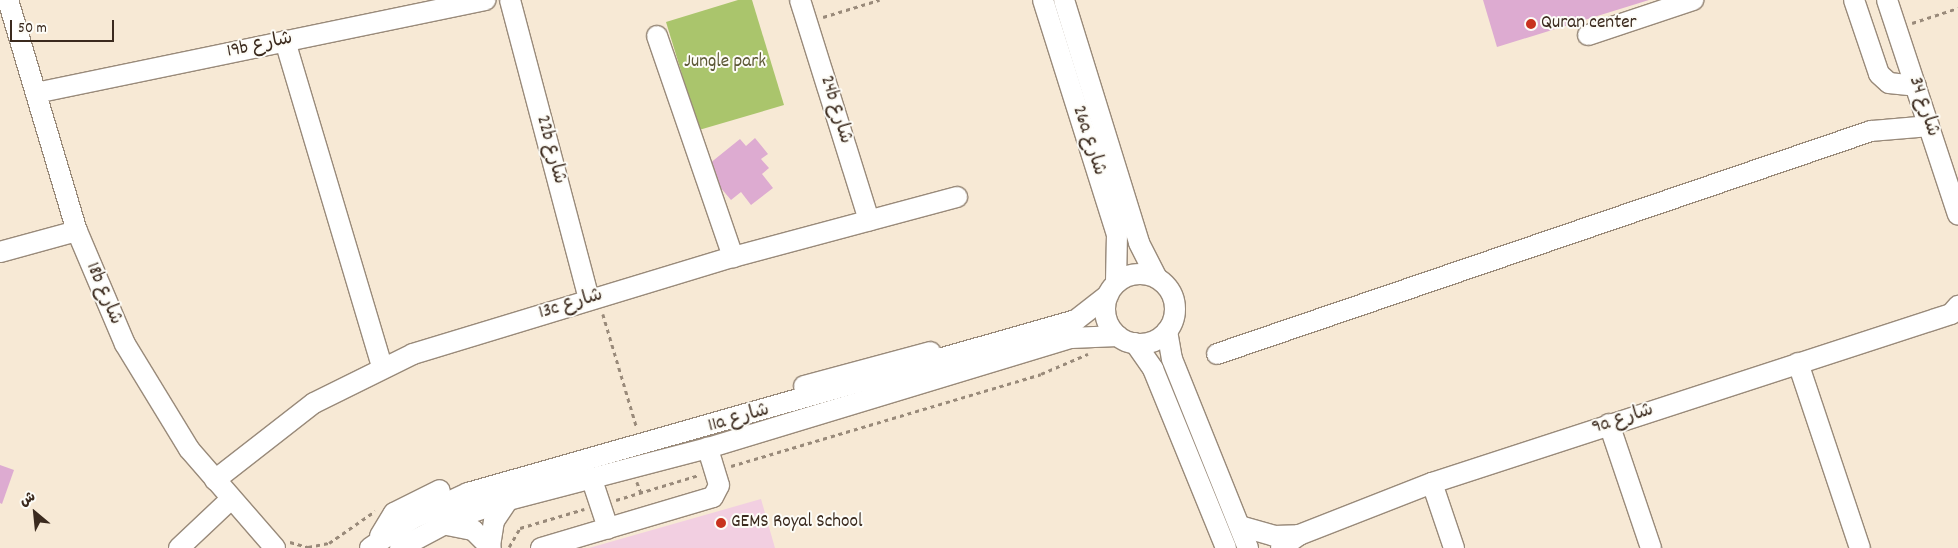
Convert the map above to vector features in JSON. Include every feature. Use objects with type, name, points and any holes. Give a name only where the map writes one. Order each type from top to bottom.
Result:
[{"type":"street","name":"18b شارع","points":[[8,0],[77,231],[107,307],[141,373],[231,500],[272,545]]},
{"type":"street","name":"19b شارع","points":[[36,92],[485,0]]},
{"type":"street","name":"22b شارع","points":[[510,0],[590,300]]},
{"type":"street","name":"24b شارع","points":[[800,0],[869,220]]},
{"type":"street","name":"26a شارع","points":[[1043,0],[1117,234],[1112,289]]},
{"type":"street","points":[[1588,35],[1693,0]]},
{"type":"street","points":[[1854,0],[1879,74],[1889,83],[1916,86]]},
{"type":"street","name":"شارع 34","points":[[1887,0],[1958,215]]},
{"type":"street","name":"26a شارع","points":[[1065,2],[1139,243],[1156,277]]},
{"type":"street","points":[[658,36],[733,257]]},
{"type":"street","points":[[285,41],[382,366]]},
{"type":"street","points":[[1217,354],[1871,131],[1929,126]]},
{"type":"street","name":"13c شارع","points":[[216,480],[314,403],[382,366],[733,257],[957,197]]},
{"type":"street","points":[[0,252],[77,231]]},
{"type":"street","points":[[1226,548],[1153,369],[1126,340],[1105,313],[1112,289],[1139,274],[1156,277],[1169,289],[1175,306],[1167,331],[1172,359],[1248,548]]},
{"type":"street","name":"11a شارع","points":[[374,545],[418,516],[468,493],[1076,320],[1112,289]]},
{"type":"street","name":"9a شارع","points":[[1281,548],[1299,535],[1432,483],[1956,312]]},
{"type":"street","points":[[1126,340],[1152,342],[1167,331]]},
{"type":"street","name":"11a شارع","points":[[400,548],[442,524],[508,500],[592,480],[708,448],[1071,338],[1126,340]]},
{"type":"street","points":[[374,545],[394,514],[468,480],[639,436],[897,358],[965,352]]},
{"type":"street","points":[[1798,363],[1860,548]]},
{"type":"street","points":[[1609,424],[1651,548]]},
{"type":"street","points":[[541,548],[713,497],[719,490],[716,470],[708,448]]},
{"type":"street","points":[[592,480],[608,528]]},
{"type":"street","points":[[1432,483],[1454,548]]},
{"type":"street","points":[[179,548],[231,500]]},
{"type":"street","points":[[496,547],[494,521],[508,500]]},
{"type":"street","points":[[442,524],[466,526],[496,547]]},
{"type":"street","name":"9a شارع","points":[[1240,526],[1274,536],[1299,535]]},
{"type":"path","points":[[807,22],[879,0]]},
{"type":"path","points":[[1896,28],[1958,8]]},
{"type":"path","points":[[590,300],[594,314],[603,312],[639,436]]},
{"type":"path","points":[[496,547],[525,526],[1041,374],[1096,352]]},
{"type":"path","points":[[633,468],[641,492]]},
{"type":"path","points":[[272,545],[278,534],[296,546],[319,546],[339,539],[386,506],[394,514]]},
{"type":"shaded area","name":"GEMS Royal School","points":[[761,499],[775,548],[589,548]]},
{"type":"green space","name":"Jungle park","points":[[738,0],[752,0],[784,105],[699,130],[666,22]]},
{"type":"building","name":"Quran center","points":[[1483,0],[1649,0],[1497,47]]},
{"type":"building","points":[[755,138],[768,154],[761,159],[769,168],[762,174],[773,188],[751,205],[741,192],[731,200],[704,168],[740,139],[746,146]]},
{"type":"building","points":[[0,465],[14,470],[2,504],[0,503]]},
{"type":"place","name":"Quran center","points":[[1531,24]]},
{"type":"place","name":"GEMS Royal School","points":[[721,523]]}]
